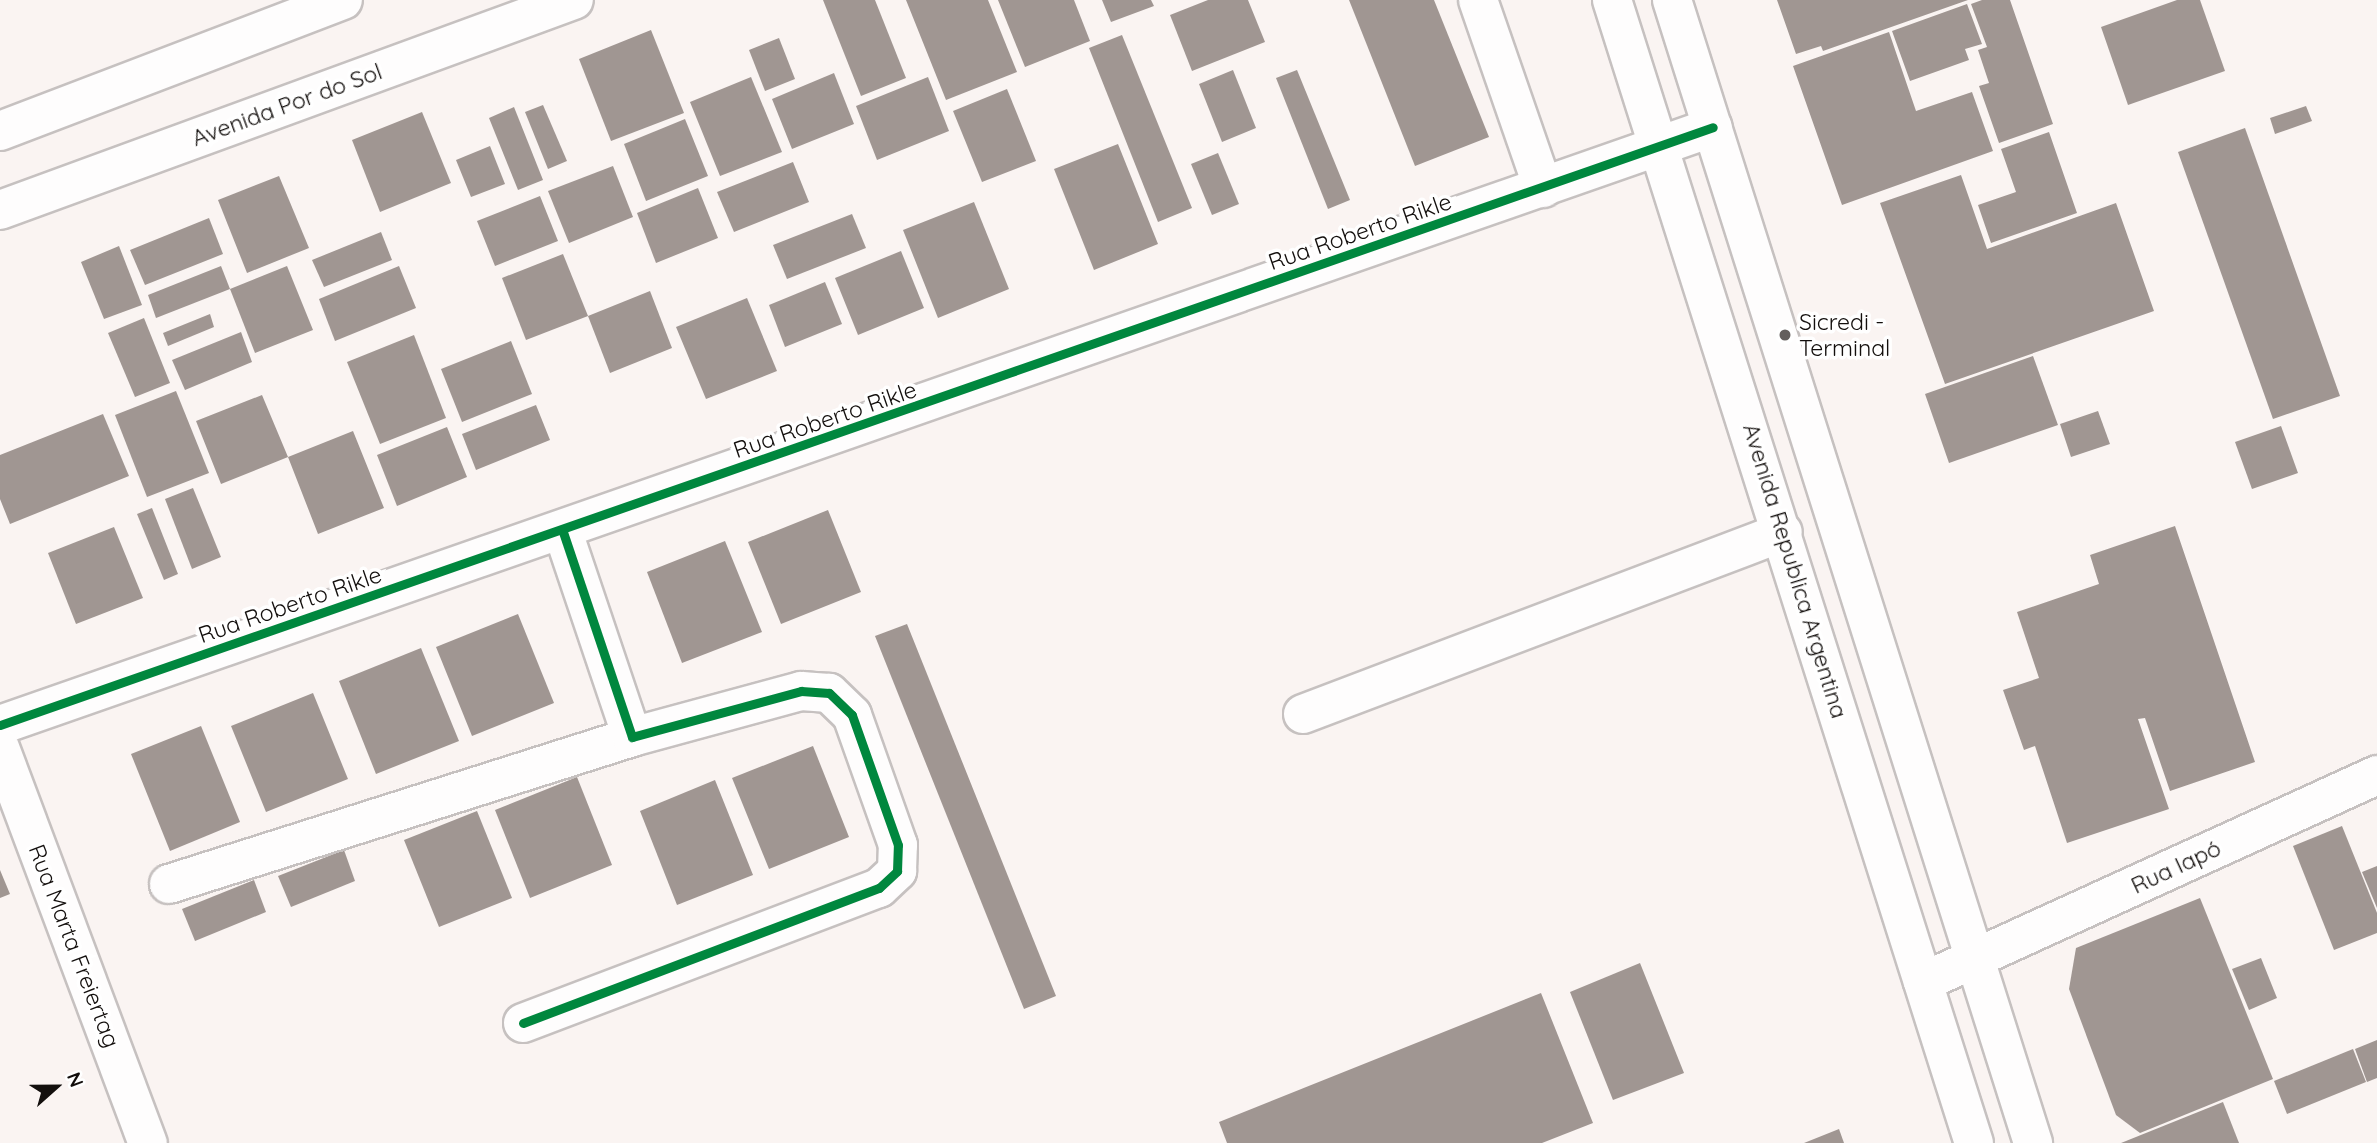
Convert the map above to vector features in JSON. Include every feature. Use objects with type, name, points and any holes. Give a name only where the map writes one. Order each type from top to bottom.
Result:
[{"type":"street","points":[[0,131],[343,0]]},
{"type":"street","name":"Avenida Por do Sol","points":[[0,210],[574,0]]},
{"type":"street","points":[[1478,0],[1543,188]]},
{"type":"street","name":"Avenida Republica Argentina","points":[[1612,0],[1661,145],[1974,1143]]},
{"type":"street","points":[[1672,0],[2033,1143]]},
{"type":"street","name":"Rua Roberto Rikle","points":[[0,724],[563,532],[1713,127]]},
{"type":"street","points":[[563,532],[632,737]]},
{"type":"street","points":[[1303,714],[1783,532]]},
{"type":"street","points":[[169,884],[632,737],[801,691],[829,693],[852,715],[898,845],[897,871],[879,888],[523,1023]]},
{"type":"street","name":"Rua Marta Freiertag","points":[[0,748],[148,1143]]},
{"type":"street","name":"Rua Iapó","points":[[1923,982],[2377,775]]},
{"type":"building","points":[[823,0],[875,0],[906,78],[861,96]]},
{"type":"building","points":[[906,0],[988,0],[1017,72],[946,100]]},
{"type":"building","points":[[998,0],[1074,0],[1090,41],[1025,67]]},
{"type":"building","points":[[1102,0],[1151,0],[1154,6],[1111,22]]},
{"type":"building","points":[[1208,0],[1248,0],[1265,42],[1192,71],[1170,15]]},
{"type":"building","points":[[1349,0],[1434,0],[1489,137],[1415,166]]},
{"type":"building","points":[[1777,0],[1968,0],[1823,51],[1821,46],[1796,54]]},
{"type":"building","points":[[1982,0],[2010,0],[2053,124],[1999,143],[1979,86],[1989,83],[1978,50],[1987,47],[1971,4]]},
{"type":"building","points":[[2177,0],[2200,0],[2225,71],[2128,105],[2101,27]]},
{"type":"building","points":[[1967,4],[1982,44],[1965,49],[1969,60],[1910,81],[1892,31]]},
{"type":"building","points":[[651,30],[684,113],[611,141],[579,59]]},
{"type":"building","points":[[1889,32],[1916,111],[1972,92],[1993,151],[1842,205],[1793,66]]},
{"type":"building","points":[[1122,35],[1192,208],[1158,222],[1089,48]]},
{"type":"building","points":[[779,38],[795,79],[765,91],[749,50]]},
{"type":"building","points":[[1233,70],[1256,128],[1222,142],[1199,84]]},
{"type":"building","points":[[1297,70],[1350,200],[1328,209],[1276,78]]},
{"type":"building","points":[[834,73],[854,124],[792,149],[772,99]]},
{"type":"building","points":[[751,77],[782,152],[720,176],[690,102]]},
{"type":"building","points":[[928,77],[949,131],[877,160],[856,106]]},
{"type":"building","points":[[1007,89],[1036,161],[982,182],[953,111]]},
{"type":"building","points":[[543,105],[567,161],[548,169],[525,112]]},
{"type":"building","points":[[2306,106],[2312,121],[2275,134],[2270,118]]},
{"type":"building","points":[[514,107],[543,180],[518,190],[489,118]]},
{"type":"building","points":[[422,112],[451,183],[380,212],[352,140]]},
{"type":"building","points":[[685,119],[708,176],[646,201],[624,144]]},
{"type":"building","points":[[2245,128],[2340,396],[2273,419],[2178,152]]},
{"type":"building","points":[[2049,132],[2077,213],[1991,243],[1978,205],[2016,192],[2001,149]]},
{"type":"building","points":[[1118,144],[1158,244],[1094,270],[1054,169]]},
{"type":"building","points":[[490,146],[505,184],[471,197],[456,160]]},
{"type":"building","points":[[1218,153],[1239,204],[1212,215],[1191,164]]},
{"type":"building","points":[[793,162],[809,202],[734,232],[717,192]]},
{"type":"building","points":[[613,166],[633,217],[569,243],[548,191]]},
{"type":"building","points":[[1961,175],[1987,249],[2116,203],[2154,311],[1945,384],[1880,203]]},
{"type":"building","points":[[279,176],[309,248],[247,273],[218,200]]},
{"type":"building","points":[[698,188],[718,238],[656,263],[637,213]]},
{"type":"building","points":[[540,196],[558,241],[495,266],[477,221]]},
{"type":"building","points":[[974,202],[1009,289],[938,318],[903,230]]},
{"type":"building","points":[[852,214],[866,248],[787,279],[773,245]]},
{"type":"building","points":[[209,218],[223,254],[145,285],[130,250]]},
{"type":"building","points":[[381,232],[392,260],[324,287],[312,260]]},
{"type":"building","points":[[119,246],[142,305],[104,319],[81,262]]},
{"type":"building","points":[[901,251],[924,308],[858,335],[835,278]]},
{"type":"building","points":[[563,254],[588,316],[526,340],[502,278]]},
{"type":"building","points":[[221,266],[230,289],[156,318],[148,295]]},
{"type":"building","points":[[287,266],[313,330],[255,353],[230,289]]},
{"type":"building","points":[[399,266],[416,308],[335,341],[319,299]]},
{"type":"building","points":[[825,282],[842,324],[785,347],[769,305]]},
{"type":"building","points":[[650,291],[672,348],[610,373],[588,316]]},
{"type":"building","points":[[747,298],[777,371],[706,399],[676,327]]},
{"type":"building","points":[[210,314],[214,327],[168,346],[163,333]]},
{"type":"building","points":[[144,318],[170,383],[135,397],[108,333]]},
{"type":"building","points":[[241,332],[252,362],[185,390],[172,360]]},
{"type":"building","points":[[414,335],[446,418],[380,444],[347,362]]},
{"type":"building","points":[[511,341],[532,394],[462,422],[441,369]]},
{"type":"building","points":[[2033,356],[2058,425],[1949,463],[1925,394]]},
{"type":"building","points":[[176,391],[209,473],[147,497],[115,415]]},
{"type":"building","points":[[262,395],[288,457],[221,484],[196,421]]},
{"type":"building","points":[[536,405],[550,440],[476,470],[462,434]]},
{"type":"building","points":[[2098,411],[2110,444],[2071,457],[2060,424]]},
{"type":"building","points":[[103,414],[129,476],[10,524],[0,499],[0,455]]},
{"type":"building","points":[[2281,426],[2298,473],[2252,489],[2235,442]]},
{"type":"building","points":[[447,427],[467,477],[397,506],[377,455]]},
{"type":"building","points":[[353,431],[384,508],[318,534],[288,457]]},
{"type":"building","points":[[193,488],[221,557],[192,569],[165,499]]},
{"type":"building","points":[[152,508],[178,574],[164,580],[137,514]]},
{"type":"building","points":[[828,510],[861,592],[781,624],[748,542]]},
{"type":"building","points":[[2175,526],[2255,762],[2170,791],[2145,718],[2138,719],[2169,809],[2067,843],[2035,746],[2024,750],[2003,690],[2039,678],[2017,612],[2099,584],[2090,555]]},
{"type":"building","points":[[114,527],[143,598],[76,624],[48,553]]},
{"type":"building","points":[[725,541],[762,632],[682,663],[647,572]]},
{"type":"building","points":[[518,614],[554,703],[472,736],[436,647]]},
{"type":"building","points":[[907,624],[1056,996],[1024,1009],[875,636]]},
{"type":"building","points":[[421,648],[459,741],[376,774],[339,681]]},
{"type":"building","points":[[313,693],[348,779],[266,812],[231,726]]},
{"type":"building","points":[[201,726],[240,822],[170,851],[131,754]]},
{"type":"building","points":[[813,746],[849,837],[769,869],[732,778]]},
{"type":"building","points":[[577,777],[612,865],[530,898],[495,810]]},
{"type":"building","points":[[715,780],[753,875],[677,905],[640,811]]},
{"type":"building","points":[[477,811],[512,898],[439,927],[404,840]]},
{"type":"building","points":[[2342,826],[2377,913],[2377,933],[2334,950],[2293,846]]},
{"type":"building","points":[[344,850],[355,881],[291,907],[278,876]]},
{"type":"building","points":[[2377,866],[2377,908],[2362,872]]},
{"type":"building","points":[[0,870],[10,894],[0,898]]},
{"type":"building","points":[[254,880],[266,912],[195,941],[182,909]]},
{"type":"building","points":[[2200,898],[2273,1079],[2140,1133],[2116,1115],[2069,989],[2076,948]]},
{"type":"building","points":[[2261,958],[2277,998],[2249,1010],[2232,969]]},
{"type":"building","points":[[1640,963],[1684,1073],[1613,1100],[1570,992]]},
{"type":"building","points":[[1541,993],[1593,1123],[1542,1143],[1227,1143],[1219,1122]]},
{"type":"building","points":[[2377,1040],[2377,1078],[2367,1082],[2355,1049]]},
{"type":"building","points":[[2353,1049],[2366,1082],[2287,1114],[2274,1081]]},
{"type":"building","points":[[2223,1102],[2239,1143],[2121,1143]]},
{"type":"building","points":[[1839,1129],[1844,1143],[1804,1143]]},
{"type":"cycle path","points":[[0,725],[1713,127]]},
{"type":"cycle path","points":[[523,1023],[879,888],[897,871],[898,845],[852,715],[829,693],[801,691],[632,737],[563,532]]},
{"type":"place","name":"Sicredi - Terminal","points":[[1785,335]]}]
